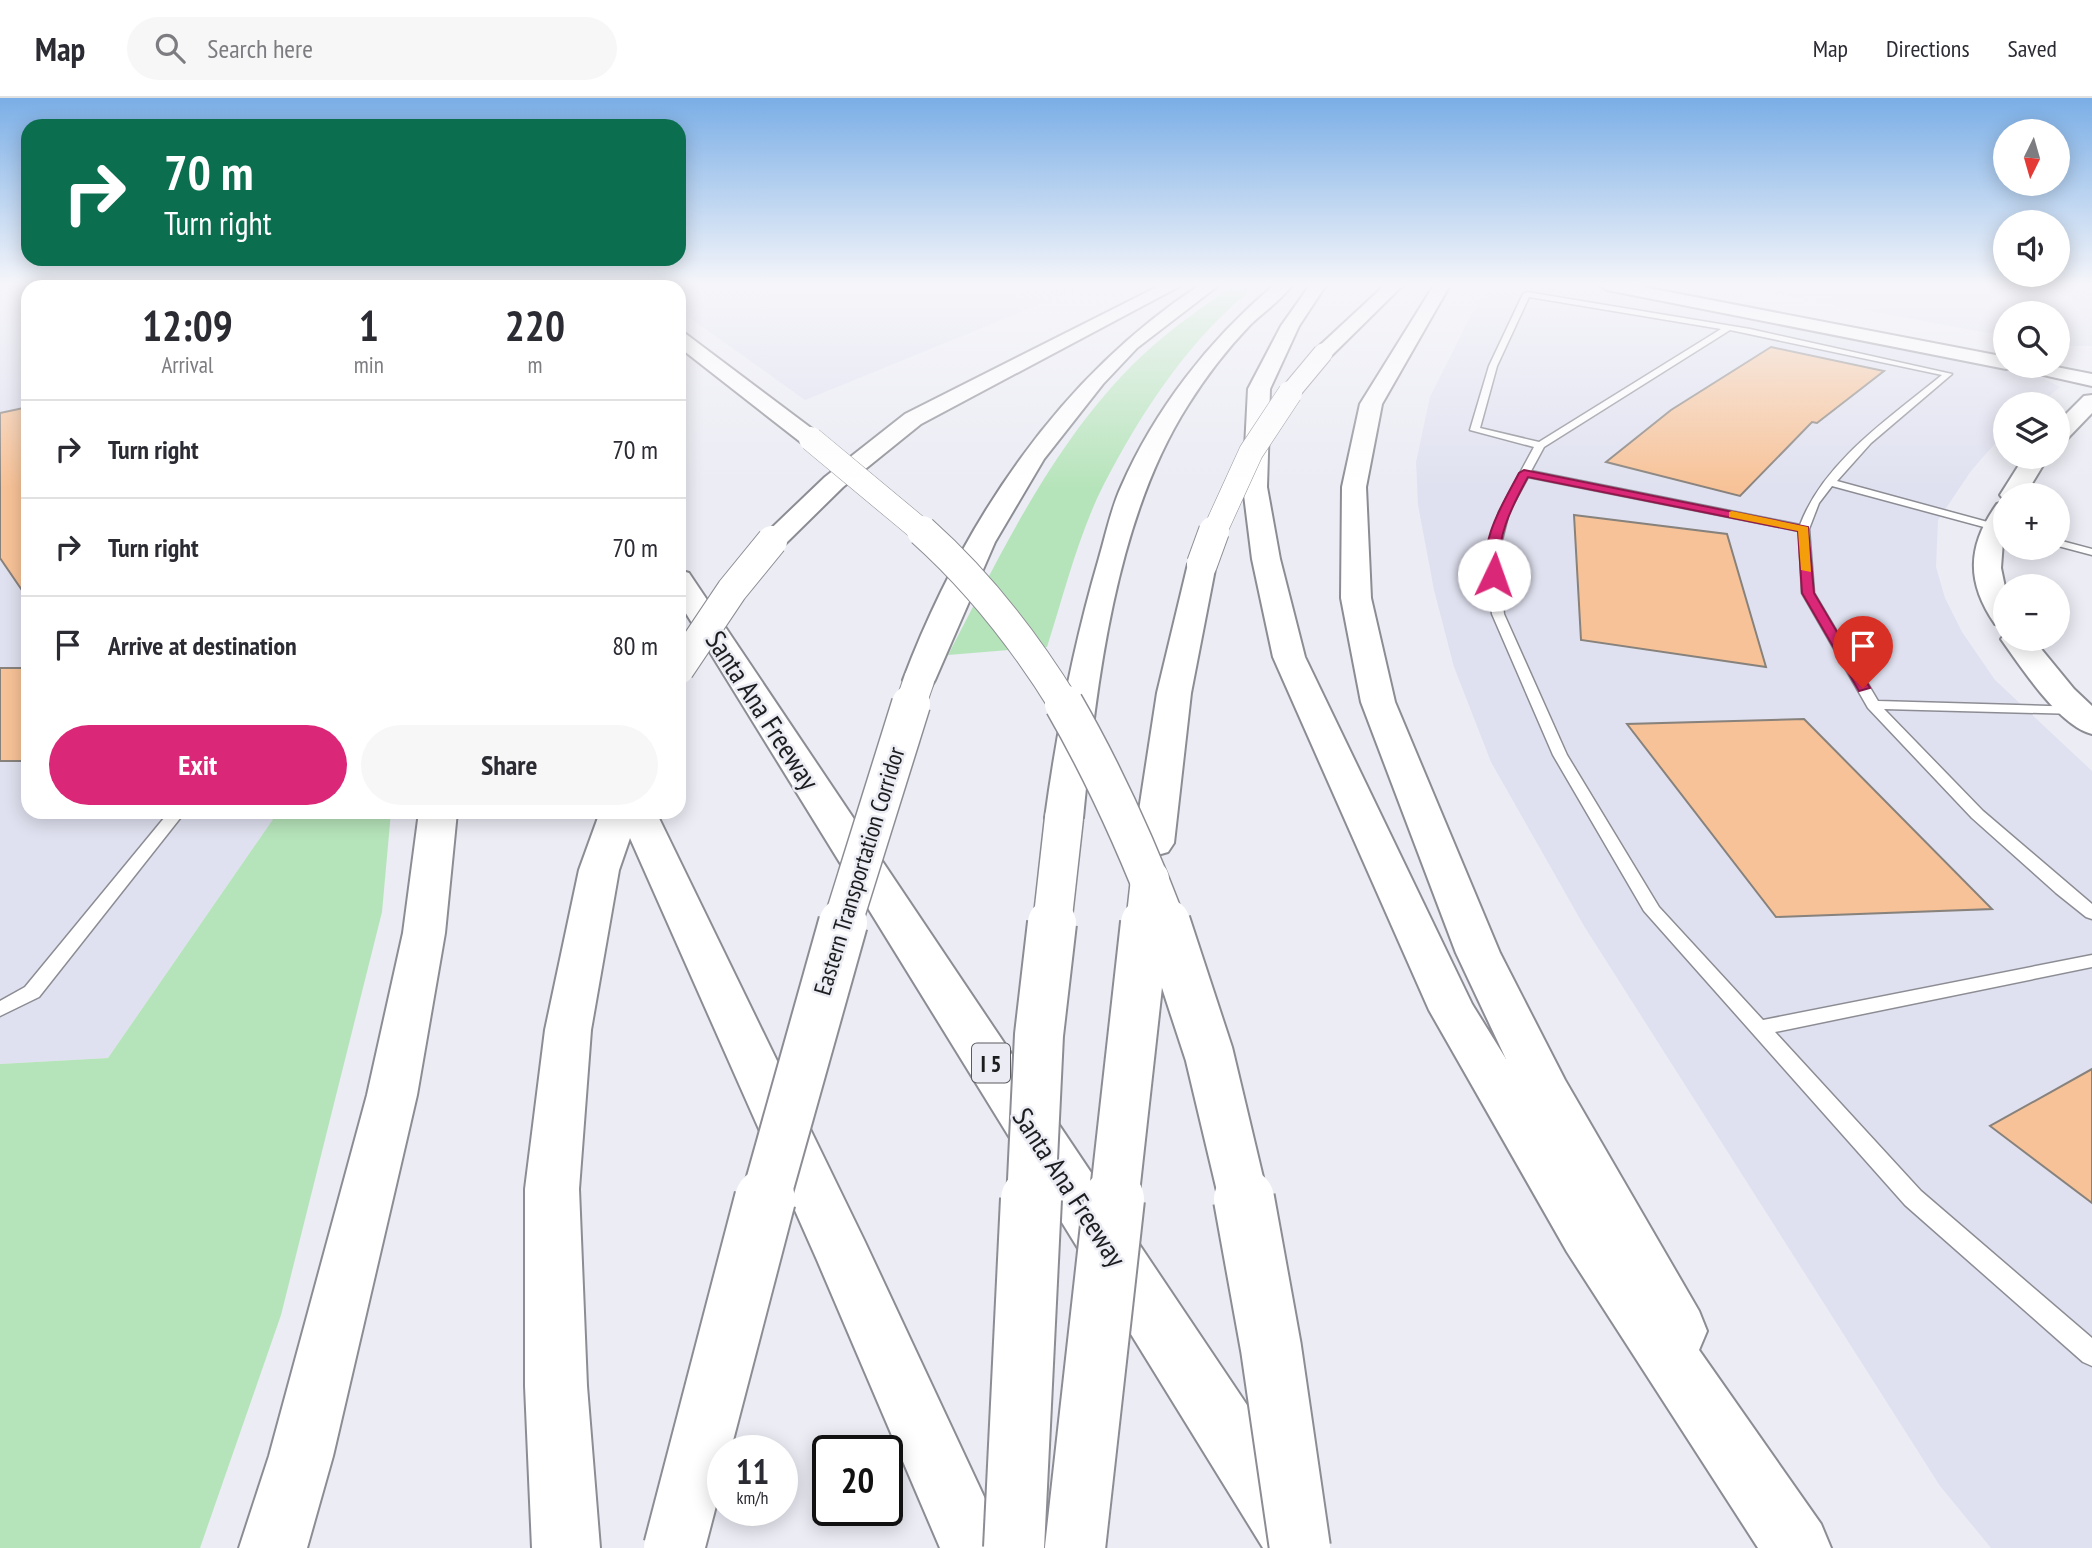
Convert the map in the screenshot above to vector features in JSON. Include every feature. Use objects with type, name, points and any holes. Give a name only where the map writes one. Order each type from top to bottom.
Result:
[{"type":"main road","points":[[698,353],[799,429],[921,528],[993,603],[1024,641],[1067,706],[1126,820],[1168,923],[1206,1038],[1231,1135],[1257,1252],[1301,1548]]},
{"type":"main road","points":[[686,659],[732,590],[772,541],[834,482],[968,379],[1013,353]]},
{"type":"main road","points":[[913,419],[1042,353]]},
{"type":"main road","name":"Eastern Transportation Corridor","points":[[674,1548],[770,1174],[868,831],[928,654],[987,527],[1045,436],[1120,353]]},
{"type":"main road","points":[[1014,1548],[1039,1035],[1064,818],[1093,624],[1133,488],[1157,438],[1180,401],[1218,353]]},
{"type":"main road","points":[[1277,353],[1259,389],[1255,487],[1266,559],[1289,657],[1452,1010],[1586,1234],[1797,1548]]},
{"type":"main road","points":[[1075,1548],[1154,843],[1174,693],[1202,564],[1240,467],[1289,391],[1323,353]]},
{"type":"main road","points":[[1402,353],[1371,404],[1354,487],[1356,598],[1378,702],[1478,953],[1536,1071],[1797,1548]]},
{"type":"main road","points":[[1953,353],[1993,360]]},
{"type":"main road","points":[[2070,358],[2092,363]]},
{"type":"main road","points":[[2070,376],[2092,380]]},
{"type":"main road","points":[[2070,423],[2092,401]]},
{"type":"main road","points":[[1993,543],[1990,550],[1989,587],[1993,594]]},
{"type":"main road","name":"Santa Ana Freeway","points":[[686,590],[1301,1548]]},
{"type":"main road","points":[[2026,651],[2062,696],[2084,717]]},
{"type":"main road","points":[[273,1548],[301,1456],[392,1096],[424,933],[437,819]]},
{"type":"main road","points":[[566,1548],[556,1386],[552,1189],[568,1030],[599,870],[617,819]]},
{"type":"main road","points":[[640,819],[845,1260],[974,1548]]},
{"type":"lane","points":[[1499,353],[1475,430],[1540,445]]},
{"type":"lane","points":[[1688,353],[1540,445],[1504,512],[1492,556],[1498,614],[1560,755],[1653,911],[1913,1198],[2092,1354]]},
{"type":"lane","points":[[1849,353],[1948,374],[1868,441],[1814,502],[1804,529],[1808,593],[1873,705],[1936,776],[2033,867],[2092,913]]},
{"type":"lane","points":[[1524,473],[1804,529]]},
{"type":"lane","points":[[1830,482],[1993,520]]},
{"type":"lane","points":[[2070,546],[2092,552]]},
{"type":"lane","points":[[1873,705],[2084,717]]},
{"type":"lane","points":[[0,1009],[32,992],[171,819]]},
{"type":"lane","points":[[1759,1028],[2092,961]]},
{"type":"shaded area","points":[[0,353],[21,353],[21,819],[273,819],[108,1058],[0,1064]]},
{"type":"shaded area","points":[[739,353],[921,353],[805,400]]},
{"type":"shaded area","points":[[1452,353],[1931,353],[1993,365],[1993,378],[2043,378],[2060,387],[2054,392],[1993,392],[1993,446],[1971,471],[1938,520],[1936,567],[1945,598],[1962,632],[1995,680],[2092,771],[2092,1548],[1991,1548],[1940,1486],[1584,926],[1491,762],[1454,667],[1434,590],[1418,505],[1416,462],[1430,397]]},
{"type":"green space","points":[[1145,353],[1188,353],[1151,403],[1103,486],[1079,545],[1047,647],[948,655],[1034,495],[1085,419]]},
{"type":"green space","points":[[273,819],[390,819],[382,912],[281,1315],[200,1548],[0,1548],[0,1064],[108,1058]]},
{"type":"building","points":[[1762,353],[1798,353],[1884,371],[1817,423],[1812,422],[1740,496],[1606,462],[1671,410]]},
{"type":"building","points":[[21,408],[21,589],[0,558],[0,413]]},
{"type":"building","points":[[1574,515],[1727,534],[1766,667],[1581,640]]},
{"type":"building","points":[[0,668],[21,668],[21,761],[0,761]]},
{"type":"building","points":[[1804,719],[1992,909],[1776,917],[1627,724]]},
{"type":"building","points":[[2092,1069],[2092,1203],[1990,1126]]},
{"type":"slow traffic","points":[[1732,514],[1804,529],[1807,570]]},
{"type":"route","points":[[1494,575],[1492,556],[1504,512],[1524,473],[1804,529],[1808,593],[1863,688]]}]
